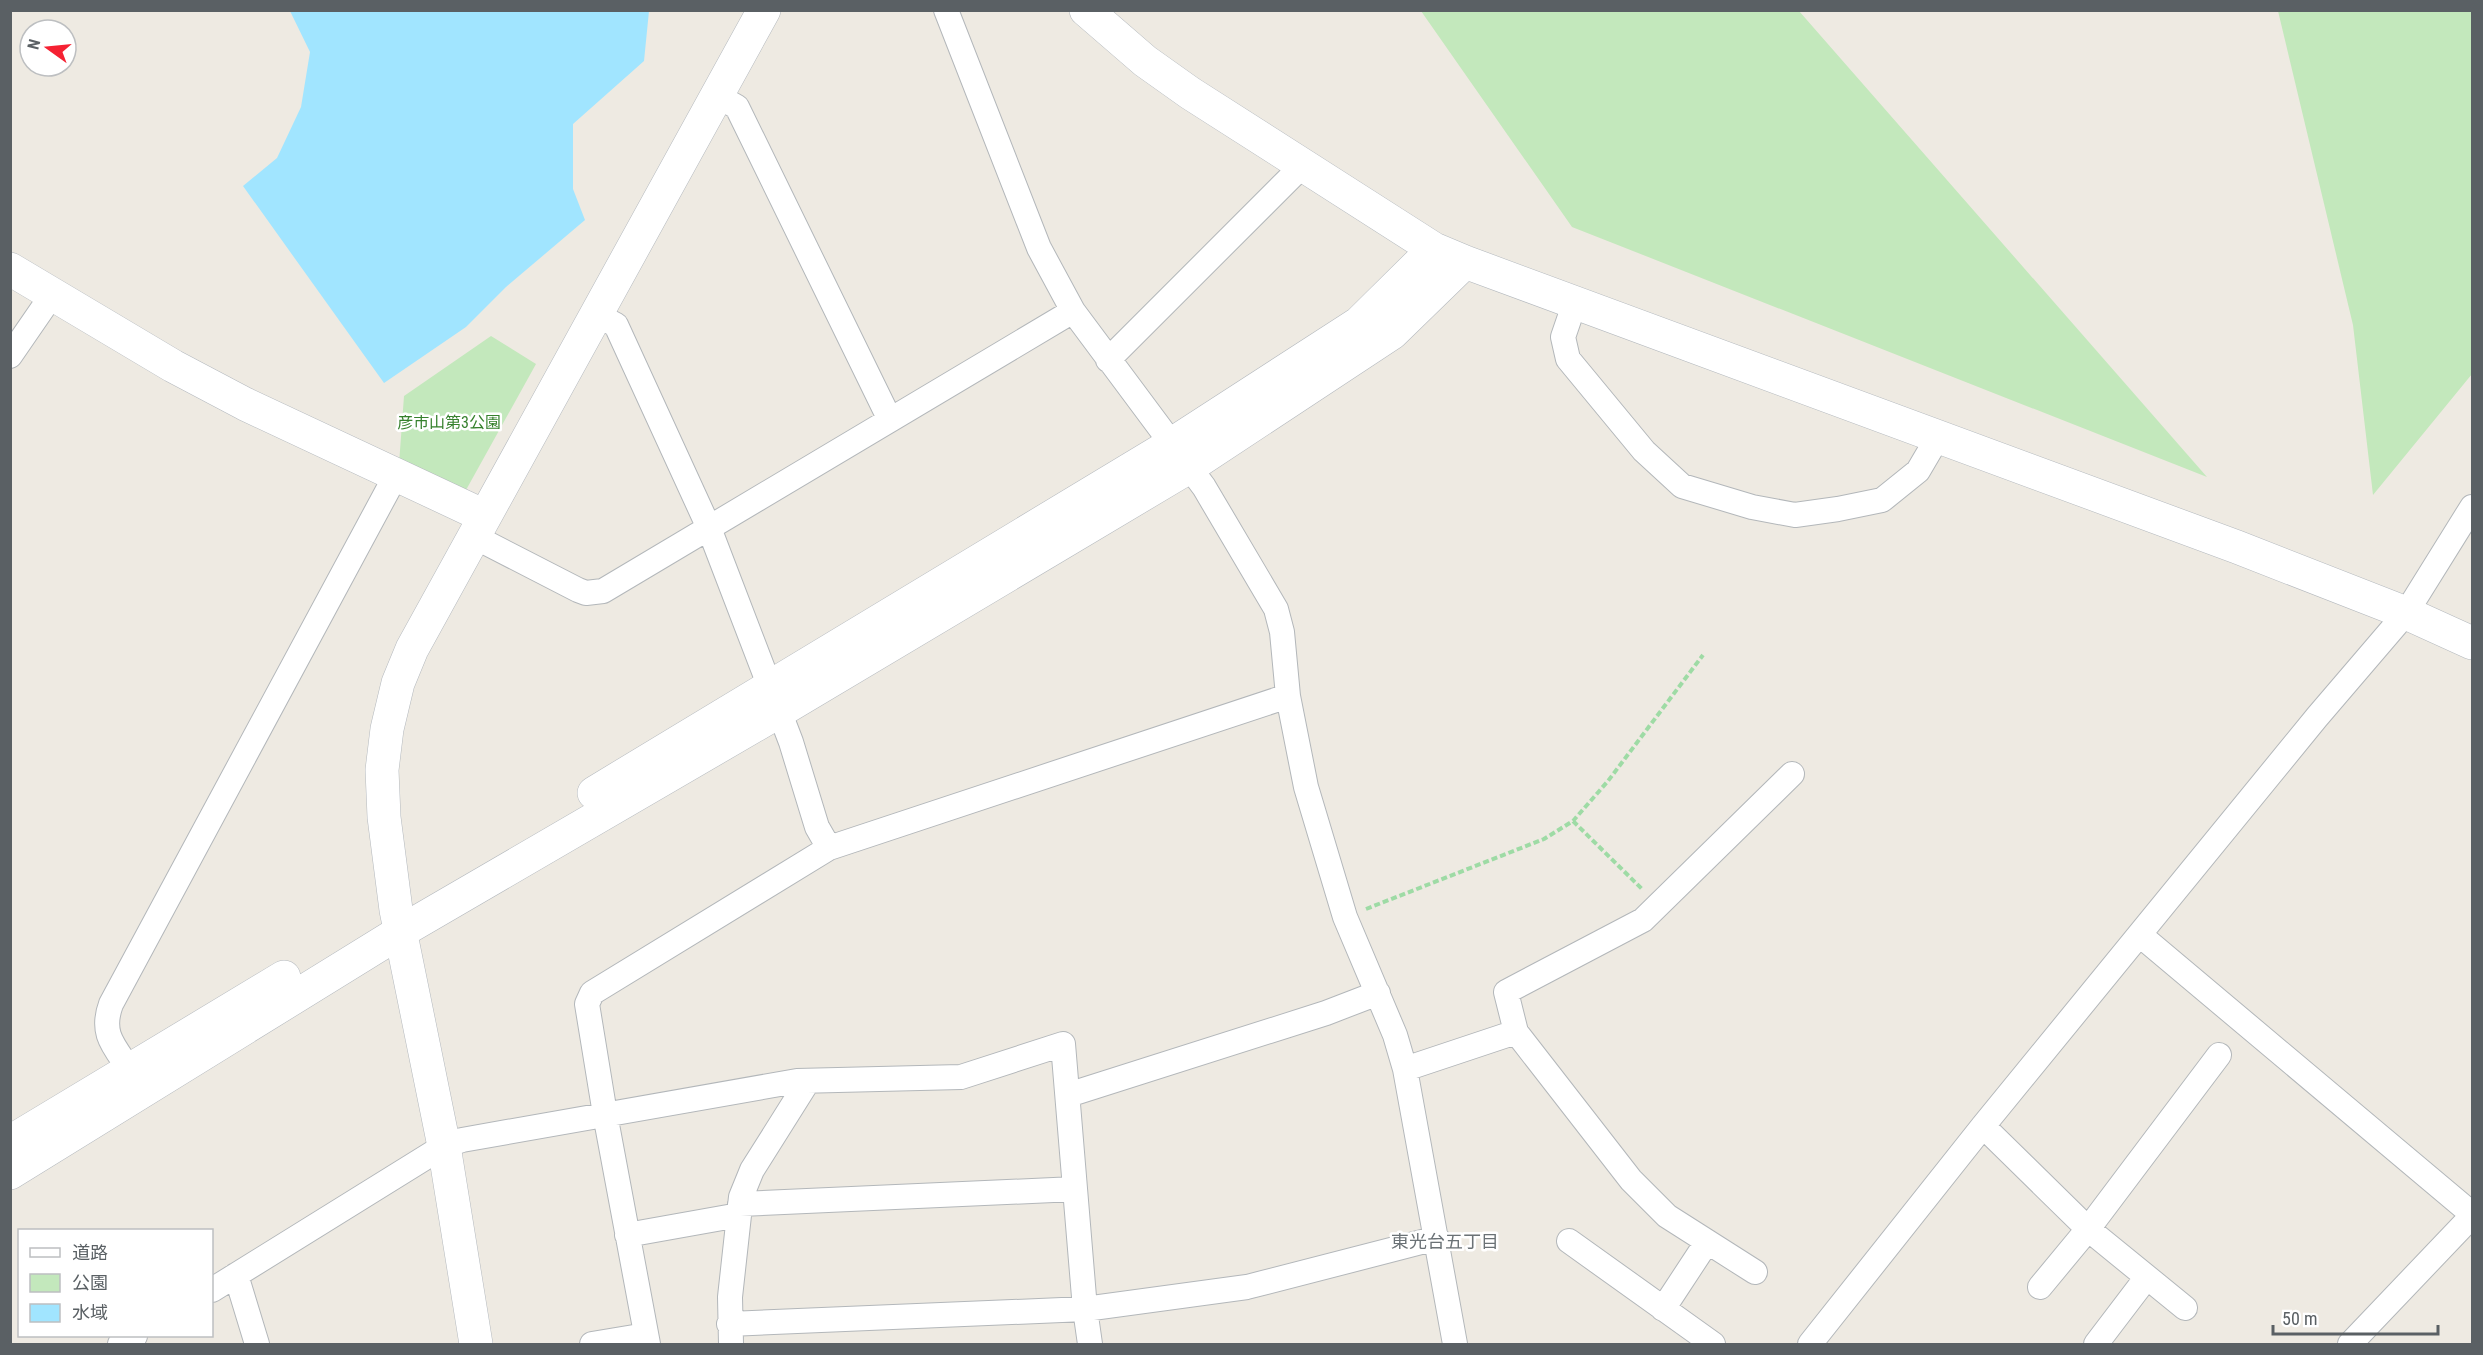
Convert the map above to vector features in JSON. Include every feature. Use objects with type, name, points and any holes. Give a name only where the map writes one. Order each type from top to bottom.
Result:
[{"type":"street","points":[[476,1344],[444,1146],[398,921],[384,817],[382,770],[387,729],[398,683],[412,649],[764,10]]},
{"type":"street","points":[[946,10],[1039,248],[1073,311],[1204,487],[1276,609],[1284,641],[1288,696],[1306,787],[1345,917],[1378,993],[1405,1069],[1455,1344]]},
{"type":"street","points":[[1086,10],[1145,61],[1302,166],[1434,249],[2406,613],[2472,643]]},
{"type":"street","points":[[716,95],[737,107],[890,420]]},
{"type":"street","points":[[1108,360],[1302,166]]},
{"type":"street","points":[[1180,455],[1359,323],[1434,249]]},
{"type":"street","points":[[10,1142],[130,1070],[398,921],[774,700],[1180,455],[1392,333],[1465,262]]},
{"type":"street","points":[[10,269],[173,366],[245,404],[396,475],[578,590],[595,594],[1073,311]]},
{"type":"street","points":[[10,356],[52,296]]},
{"type":"street","points":[[1575,302],[1563,337],[1568,359],[1644,451],[1682,486],[1752,507],[1796,515],[1838,509],[1882,500],[1918,471],[1938,437]]},
{"type":"street","points":[[596,314],[616,325],[709,528],[791,742],[816,827],[829,848]]},
{"type":"street","points":[[130,1070],[106,1031],[105,1021],[111,1004],[396,475]]},
{"type":"street","points":[[1810,1344],[1983,1126],[2317,717],[2406,613],[2472,507]]},
{"type":"street","points":[[592,1344],[647,1340],[587,1004],[592,993],[829,848],[1288,696]]},
{"type":"street","points":[[1755,1272],[1667,1216],[1631,1180],[1516,1032],[1506,992],[1643,920],[1791,774]]},
{"type":"street","points":[[10,1173],[398,921]]},
{"type":"street","points":[[2140,935],[2472,1215],[2350,1344]]},
{"type":"street","points":[[1068,1095],[1326,1013],[1378,993]]},
{"type":"street","points":[[1405,1069],[1516,1032]]},
{"type":"street","points":[[213,1289],[444,1146],[462,1140],[808,1081],[962,1077],[1063,1044],[1085,1309],[1090,1344]]},
{"type":"street","points":[[2040,1287],[2088,1229],[2219,1055]]},
{"type":"street","points":[[808,1081],[752,1170],[740,1210],[730,1334],[1085,1309],[1247,1287],[1437,1238]]},
{"type":"street","points":[[1983,1126],[2088,1229],[2185,1308]]},
{"type":"street","points":[[627,1235],[740,1210],[1075,1189]]},
{"type":"street","points":[[1569,1241],[1713,1344]]},
{"type":"street","points":[[1663,1309],[1707,1242]]},
{"type":"street","points":[[236,1275],[257,1344]]},
{"type":"street","points":[[2096,1344],[2147,1277]]},
{"type":"path","points":[[1345,917],[1544,839],[1573,821],[1608,781],[1703,655]]},
{"type":"path","points":[[1573,821],[1658,905]]},
{"type":"green space","points":[[1421,11],[1799,11],[2207,477],[1572,227]]},
{"type":"green space","points":[[2278,11],[2472,11],[2472,374],[2373,495],[2353,325]]},
{"type":"green space","name":"彦市山第3公園","points":[[491,336],[536,364],[466,490],[399,464],[404,396]]},
{"type":"water","points":[[290,11],[649,11],[644,61],[573,124],[573,189],[585,220],[506,287],[466,327],[384,383],[243,186],[277,158],[301,107],[310,52]]},
{"type":"district","name":"東光台五丁目","points":[[1445,1241]]}]
